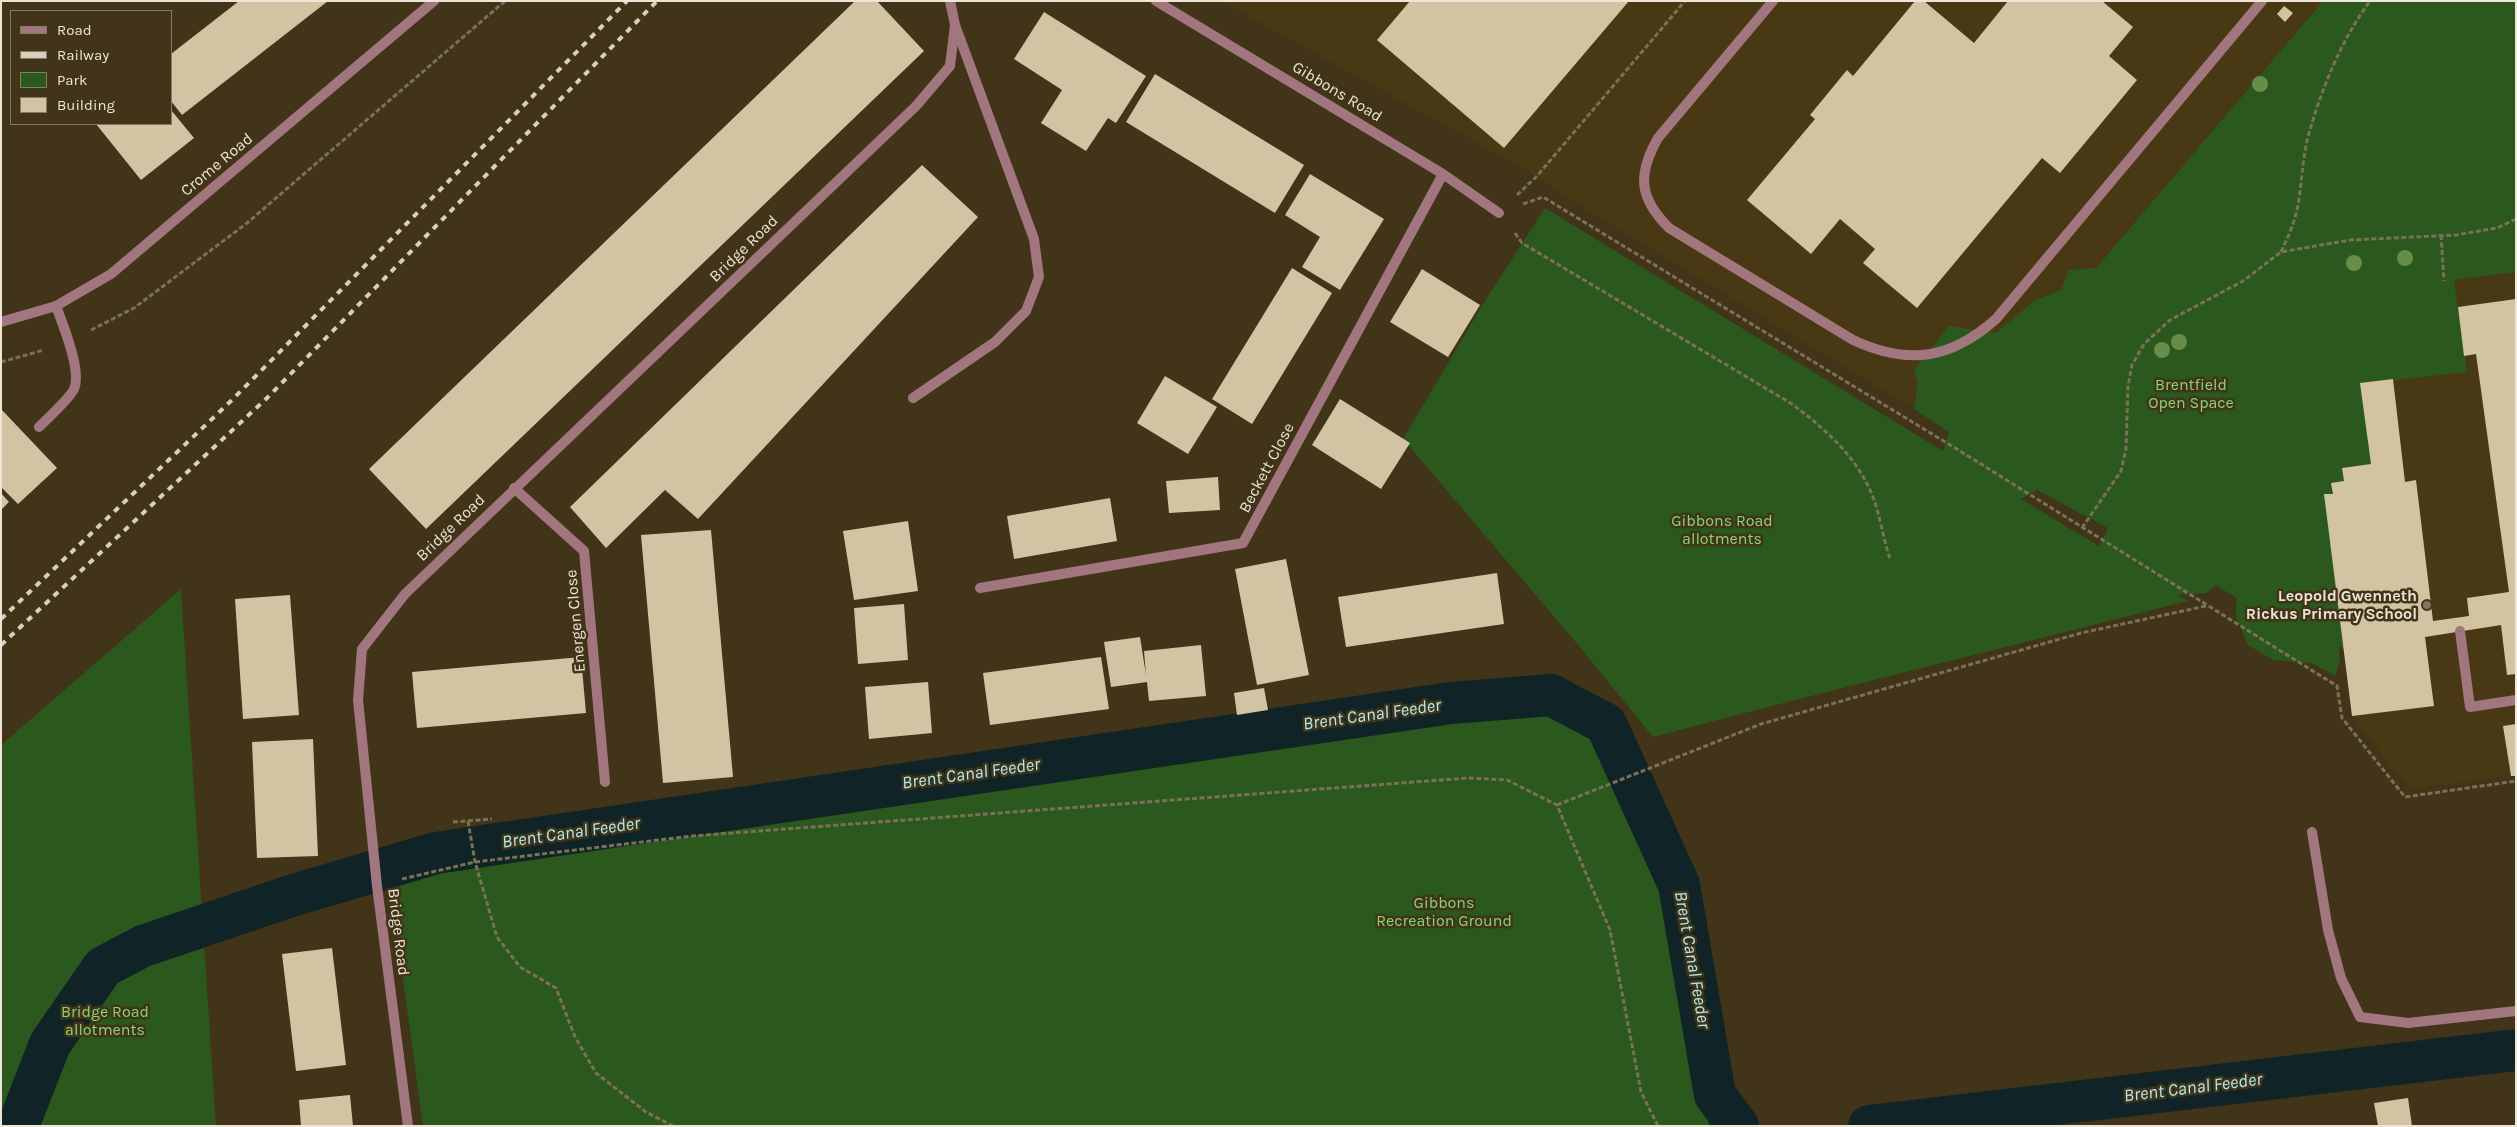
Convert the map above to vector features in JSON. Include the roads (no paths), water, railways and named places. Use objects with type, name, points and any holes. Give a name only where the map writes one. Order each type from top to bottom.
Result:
[{"type":"street","name":"Crome Road","points":[[1,322],[56,306],[111,274],[434,1]]},
{"type":"street","points":[[913,398],[995,342],[1026,311],[1039,277],[1034,239],[955,25],[950,1]]},
{"type":"street","name":"Gibbons Road","points":[[1156,1],[1444,174],[1499,213]]},
{"type":"street","points":[[1773,1],[1658,138],[1647,156],[1644,188],[1649,204],[1670,228],[1853,340],[1873,349],[1894,355],[1920,355],[1958,347],[1977,336],[1996,319],[2262,1]]},
{"type":"street","name":"Bridge Road","points":[[408,1126],[377,886],[358,700],[362,649],[405,594],[916,106],[950,66],[955,25]]},
{"type":"street","name":"Beckett Close","points":[[980,588],[1243,543],[1444,174]]},
{"type":"street","points":[[40,427],[74,389],[75,372],[70,348],[56,306]]},
{"type":"street","name":"Energen Close","points":[[514,488],[584,551],[605,782]]},
{"type":"street","points":[[2460,632],[2470,707],[2516,700]]},
{"type":"street","points":[[2312,832],[2328,930],[2341,978],[2360,1017],[2408,1023],[2516,1011]]},
{"type":"waterway","name":"Brent Canal Feeder","points":[[18,1126],[50,1044],[103,967],[143,946],[294,895],[436,853],[1451,703],[1551,695],[1606,724],[1679,885],[1715,1095],[1738,1126]]},
{"type":"waterway","name":"Brent Canal Feeder","points":[[1869,1126],[2516,1050]]},
{"type":"railway","points":[[1,619],[233,399],[627,1]]},
{"type":"railway","points":[[1,645],[267,398],[657,1]]},
{"type":"place","name":"Leopold Gwenneth Rickus Primary School","points":[[2427,605]]},
{"type":"park label","name":"Brentfield Open Space","points":[[2191,394]]},
{"type":"park label","name":"Gibbons Road allotments","points":[[1722,530]]},
{"type":"park label","name":"Gibbons Recreation Ground","points":[[1444,912]]},
{"type":"park label","name":"Bridge Road allotments","points":[[105,1021]]}]
